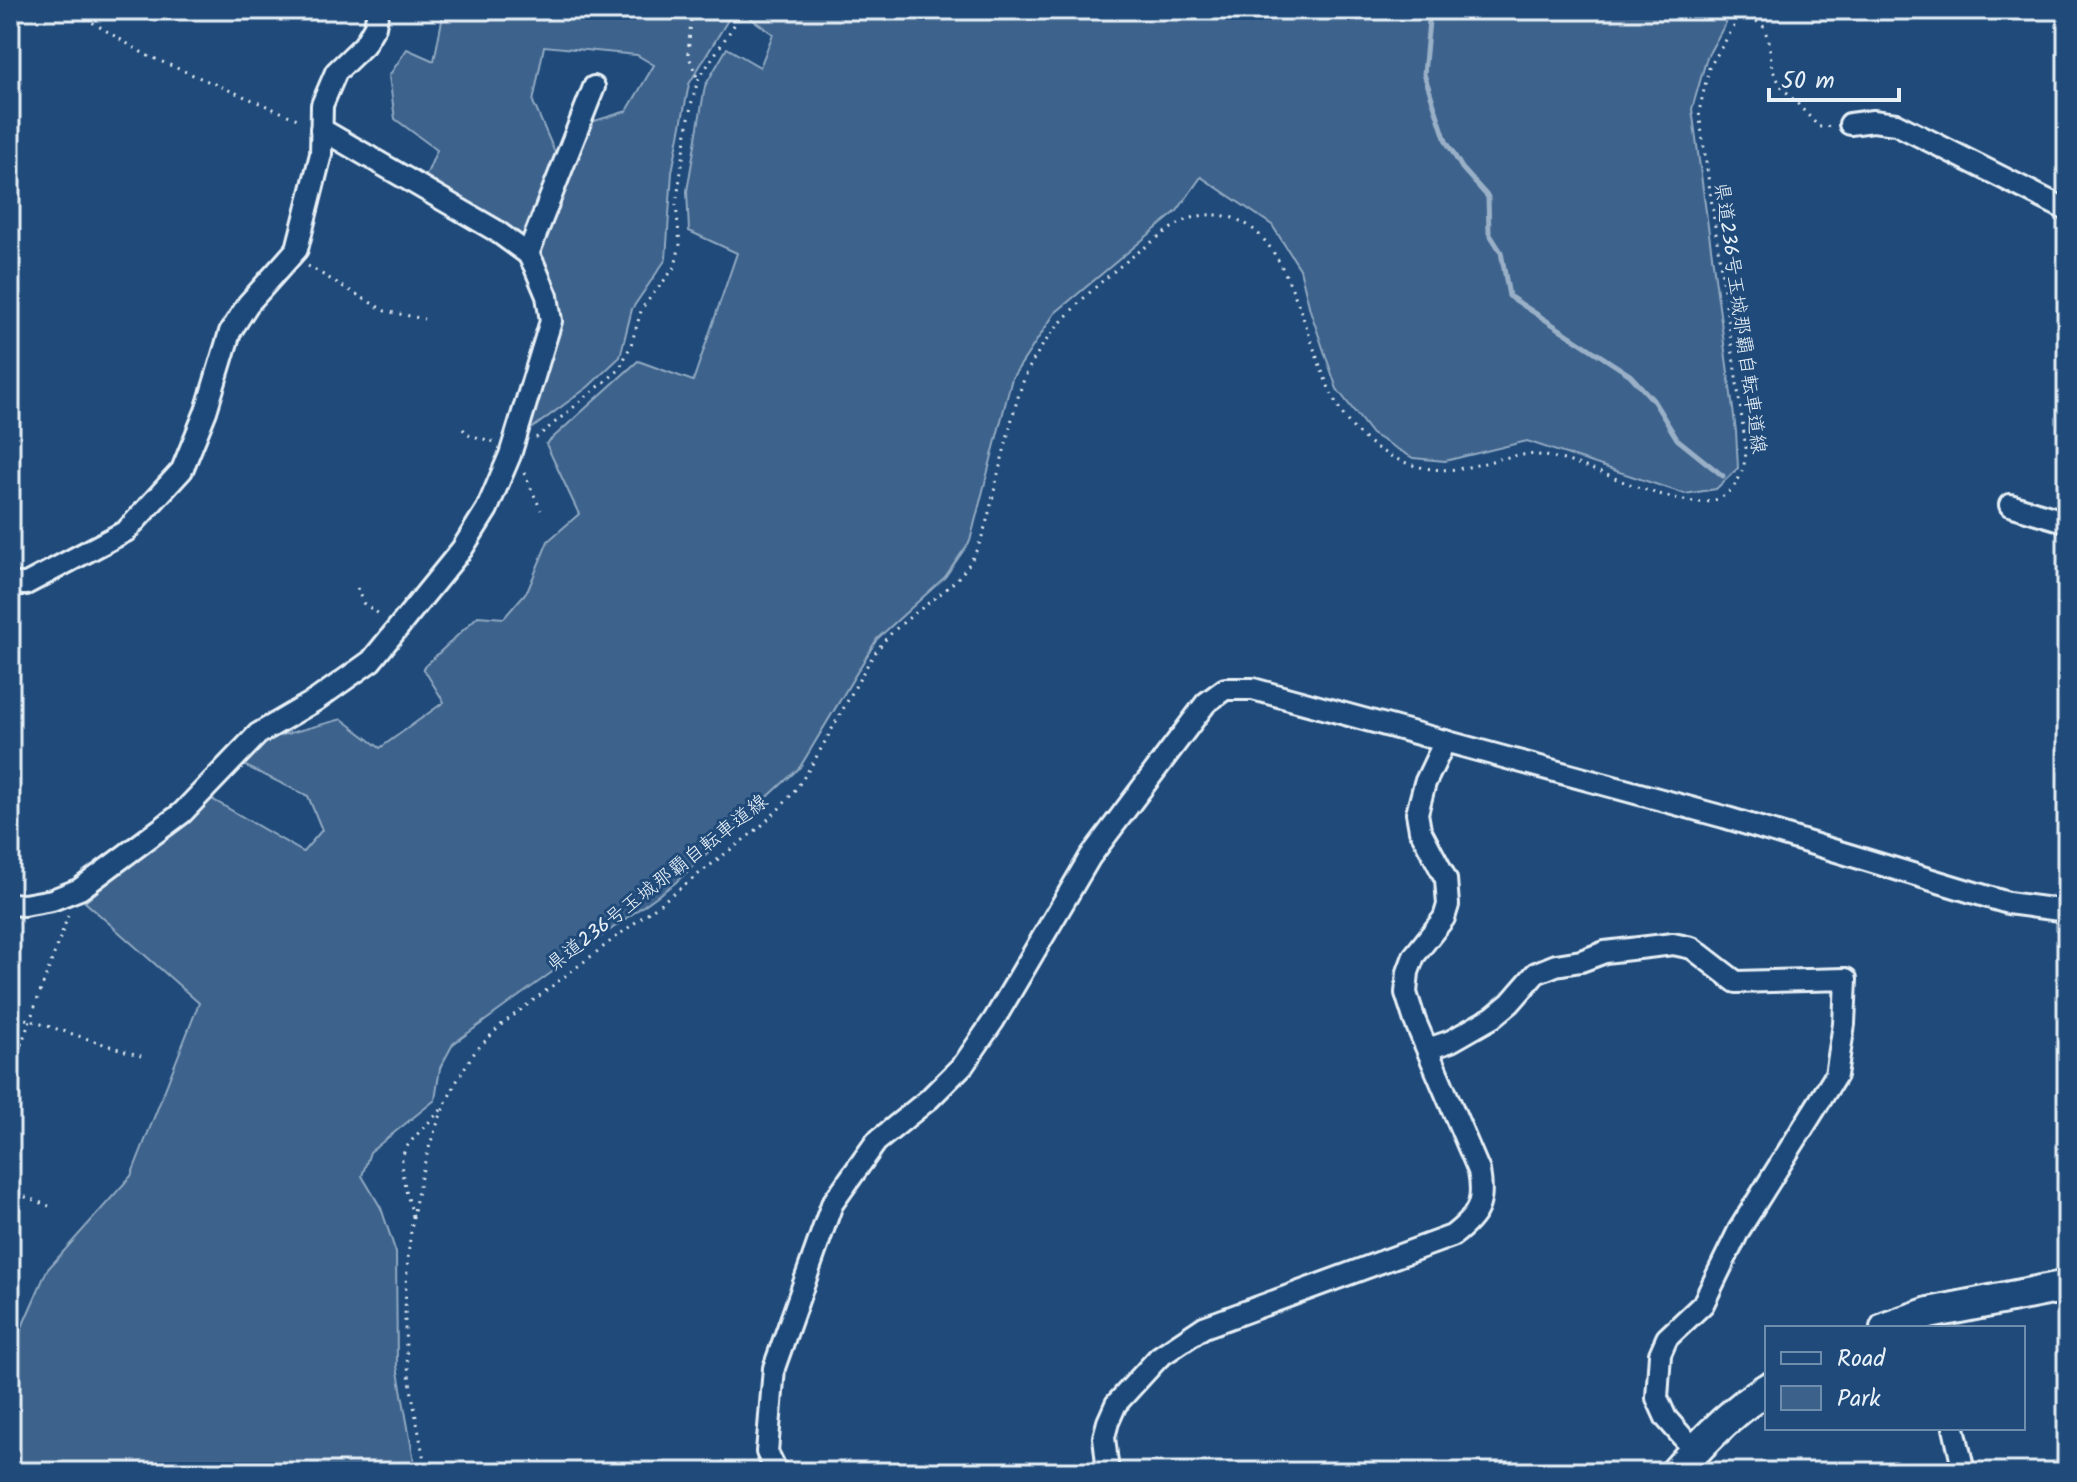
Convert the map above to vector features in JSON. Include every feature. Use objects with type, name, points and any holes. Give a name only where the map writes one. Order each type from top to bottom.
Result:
[{"type":"main road","points":[[1892,1326],[1929,1313],[2067,1286]]},
{"type":"main road","points":[[1685,1461],[1765,1390]]},
{"type":"street","points":[[10,584],[26,584],[126,531],[182,470],[206,411],[230,332],[248,304],[297,249],[321,154],[322,105],[336,72],[364,45],[375,26],[378,10]]},
{"type":"street","points":[[528,254],[594,87]]},
{"type":"street","points":[[1850,124],[1873,121],[1896,124],[2067,210]]},
{"type":"street","points":[[10,904],[52,900],[80,889],[182,813],[258,734],[316,700],[371,661],[462,549],[487,509],[512,447],[551,321],[547,296],[528,254],[495,230],[321,129]]},
{"type":"street","points":[[2010,505],[2067,522]]},
{"type":"street","points":[[777,1472],[767,1452],[774,1368],[832,1204],[876,1142],[929,1099],[964,1064],[994,1020],[1090,857],[1206,703],[1225,689],[1253,689],[1724,817],[2008,903],[2067,911]]},
{"type":"street","points":[[1108,1472],[1104,1437],[1108,1422],[1116,1404],[1159,1357],[1204,1327],[1452,1236],[1470,1223],[1481,1204],[1479,1171],[1410,1007],[1407,982],[1414,956],[1444,918],[1448,905],[1446,879],[1420,830],[1417,813],[1425,783],[1445,741]]},
{"type":"street","points":[[1428,1049],[1451,1041],[1493,1017],[1536,973],[1605,952],[1673,944],[1692,948],[1736,982],[1846,979],[1844,1024],[1836,1075],[1739,1230],[1703,1304],[1667,1338],[1660,1354],[1657,1398],[1685,1461]]},
{"type":"street","points":[[1954,1430],[1964,1472]]},
{"type":"path","points":[[72,10],[146,55],[321,129]]},
{"type":"path","points":[[463,429],[468,435],[512,447],[541,436],[619,370],[631,345],[642,308],[675,267],[680,244],[676,205],[691,105],[698,80],[724,36],[744,10]]},
{"type":"path","points":[[1743,11],[1763,26],[1769,41],[1772,69],[1781,86],[1796,103],[1819,127],[1850,124]]},
{"type":"path","name":"県道236号玉城那覇自転車道線","points":[[426,1472],[410,1380],[405,1328],[408,1258],[421,1174],[445,1106],[473,1054],[501,1025],[759,828],[791,796],[885,640],[953,582],[973,559],[1024,379],[1059,323],[1123,264],[1181,221],[1218,215],[1249,226],[1265,239],[1281,264],[1326,384],[1338,407],[1352,427],[1381,452],[1415,466],[1457,469],[1524,454],[1541,455],[1681,499],[1705,502],[1727,493],[1743,473],[1746,448],[1699,112],[1709,68],[1743,11]]},
{"type":"path","points":[[691,20],[688,54],[698,80]]},
{"type":"path","points":[[291,256],[385,311],[424,319]]},
{"type":"path","points":[[512,447],[541,510]]},
{"type":"path","points":[[357,588],[363,603],[398,627]]},
{"type":"path","points":[[10,1075],[68,916]]},
{"type":"path","points":[[10,1014],[141,1056]]},
{"type":"path","points":[[414,1220],[400,1169],[402,1150],[445,1106]]},
{"type":"path","points":[[10,1191],[49,1206]]},
{"type":"green space","points":[[444,10],[734,10],[689,84],[672,172],[666,259],[632,309],[620,357],[588,387],[523,435],[556,298],[539,251],[588,123],[627,111],[654,65],[637,55],[544,46],[533,102],[557,157],[524,241],[425,178],[437,150],[395,119],[389,76],[407,49],[434,61]]},
{"type":"green space","points":[[739,10],[1733,10],[1707,57],[1692,109],[1736,431],[1738,468],[1716,489],[1685,494],[1527,441],[1445,461],[1413,458],[1372,434],[1337,389],[1310,310],[1300,269],[1272,225],[1201,177],[1177,211],[1055,313],[1012,378],[970,541],[945,577],[877,639],[800,767],[675,883],[453,1044],[440,1068],[435,1100],[370,1152],[362,1176],[381,1208],[396,1253],[397,1366],[416,1472],[10,1472],[10,1357],[47,1270],[131,1176],[199,1003],[85,902],[210,798],[303,852],[322,830],[308,796],[241,764],[264,740],[342,719],[380,748],[444,702],[423,668],[478,616],[504,618],[528,590],[548,541],[579,514],[546,444],[638,361],[693,381],[737,253],[689,231],[687,191],[705,86],[727,48],[760,67],[773,34]]},
{"type":"waterway","points":[[1430,10],[1424,74],[1446,141],[1462,168],[1488,197],[1489,233],[1501,252],[1509,296],[1630,375],[1653,400],[1677,439],[1723,476]]}]
